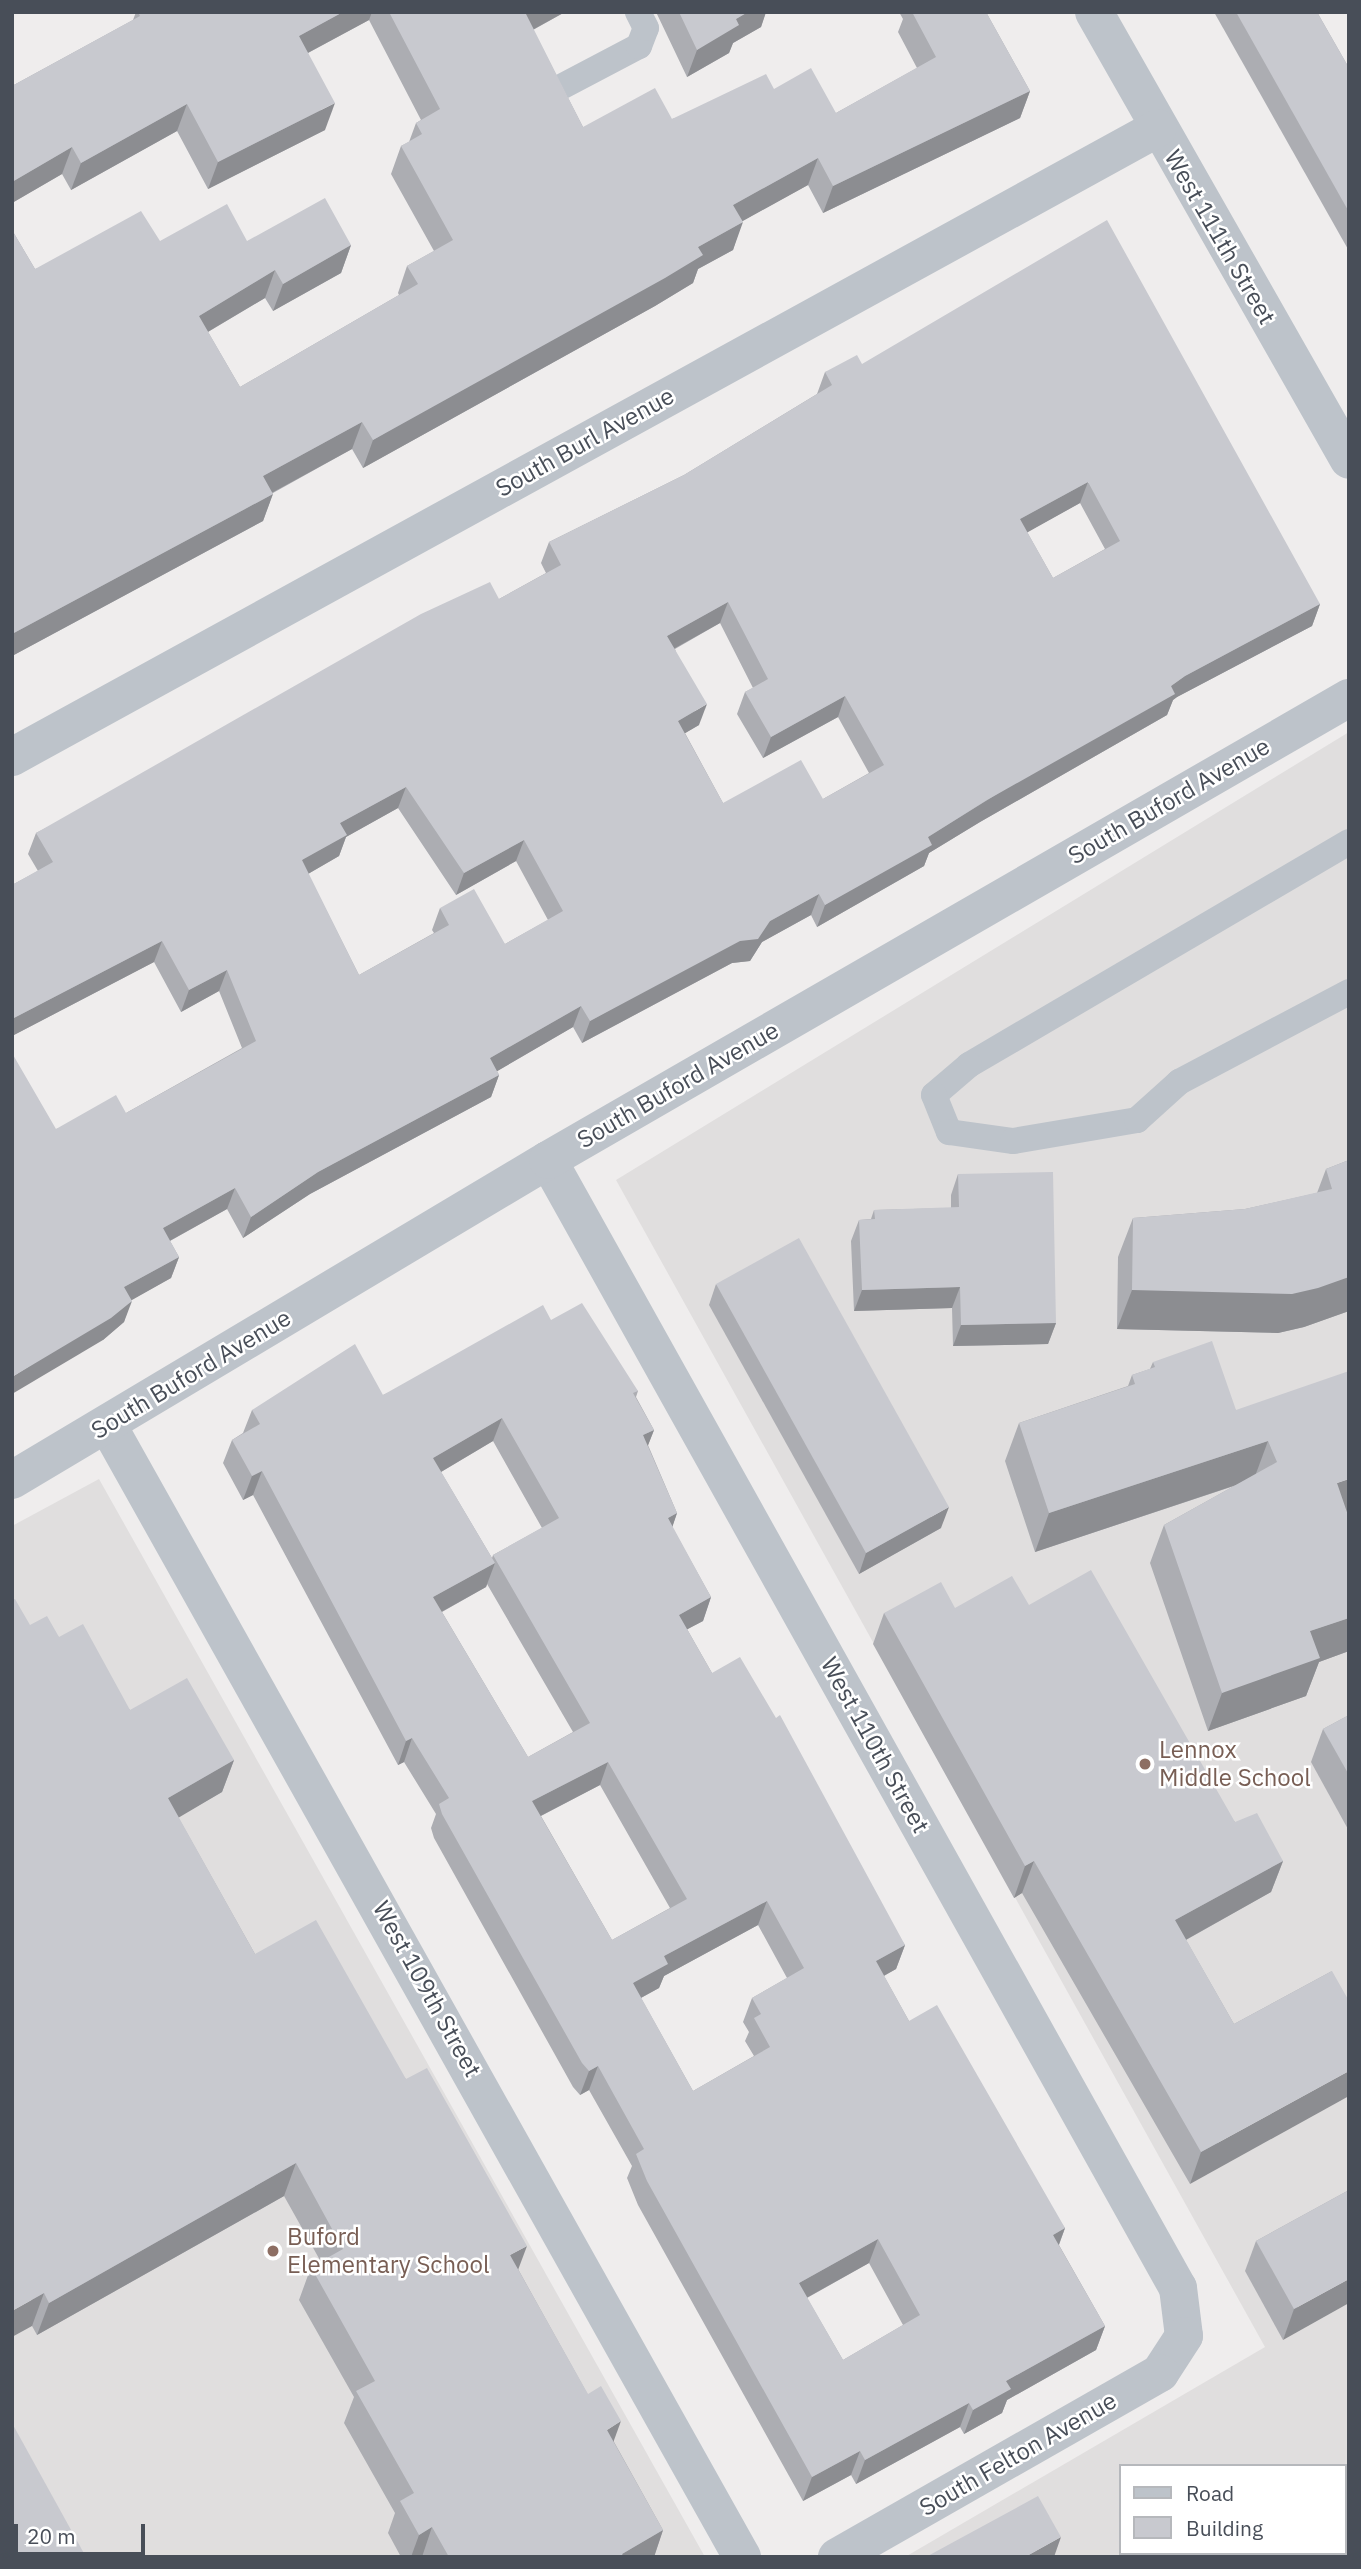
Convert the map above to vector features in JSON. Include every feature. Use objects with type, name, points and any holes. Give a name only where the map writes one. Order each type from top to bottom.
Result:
[{"type":"street","name":"West 111th Street","points":[[1094,12],[1349,460]]},
{"type":"street","name":"South Burl Avenue","points":[[12,757],[1158,128]]},
{"type":"street","name":"South Buford Avenue","points":[[12,1480],[548,1160],[1349,698]]},
{"type":"street","name":"West 110th Street","points":[[548,1160],[1178,2288],[1184,2336]]},
{"type":"street","name":"West 109th Street","points":[[107,1424],[742,2557]]},
{"type":"street","name":"South Felton Avenue","points":[[837,2557],[1160,2372],[1184,2336]]},
{"type":"lane","points":[[561,87],[639,46],[646,28],[638,12]]},
{"type":"lane","points":[[1349,842],[969,1065],[934,1095],[949,1132],[1013,1141],[1138,1120],[1179,1082],[1349,992]]},
{"type":"shaded area","name":"Lennox Middle School","points":[[1349,732],[1349,2557],[905,2557],[1265,2347],[616,1180]]},
{"type":"shaded area","name":"Buford Elementary School","points":[[99,1479],[705,2557],[12,2557],[12,1526]]},
{"type":"building","points":[[138,12],[343,12],[299,36],[335,103],[218,162],[187,104],[81,163],[72,147],[12,182],[12,86],[140,16]]},
{"type":"building","points":[[389,12],[525,12],[583,127],[655,88],[672,119],[766,74],[774,89],[811,68],[836,113],[936,57],[912,12],[986,12],[1030,91],[833,186],[818,158],[733,205],[743,222],[698,247],[703,255],[665,278],[373,440],[362,422],[263,476],[273,494],[12,634],[12,230],[35,269],[141,211],[160,241],[227,204],[247,241],[325,198],[351,245],[283,284],[275,270],[199,316],[240,387],[418,284],[407,266],[453,240],[401,146],[422,134],[416,123],[440,109]]},
{"type":"building","points":[[679,12],[748,12],[736,19],[739,25],[697,50]]},
{"type":"building","points":[[1236,12],[1317,12],[1349,68],[1349,212]]},
{"type":"building","points":[[1107,220],[1320,604],[1185,676],[1171,686],[1175,694],[987,800],[928,837],[932,845],[825,905],[819,894],[770,921],[758,939],[740,941],[590,1021],[581,1006],[490,1058],[499,1075],[318,1172],[251,1217],[235,1188],[163,1228],[179,1257],[124,1287],[132,1301],[111,1318],[12,1377],[12,1053],[56,1129],[116,1095],[126,1113],[256,1041],[227,970],[189,990],[162,941],[12,1019],[12,885],[53,862],[36,833],[421,614],[490,582],[499,599],[561,565],[549,542],[684,475],[832,385],[825,372],[857,355],[862,364]],"holes":[[[1088,482],[1120,541],[1053,578],[1020,519]],[[728,602],[768,679],[745,692],[771,737],[845,696],[884,765],[823,799],[801,760],[723,803],[678,721],[707,704],[667,636]],[[406,787],[464,873],[524,840],[563,911],[505,944],[474,889],[440,908],[449,925],[359,975],[302,860],[347,835],[340,823]]]},
{"type":"building","points":[[1349,1160],[1349,1277],[1292,1294],[1132,1290],[1133,1218],[1245,1209],[1332,1189],[1326,1169]]},
{"type":"building","points":[[1053,1172],[1056,1323],[961,1325],[960,1287],[862,1290],[859,1220],[875,1219],[874,1210],[959,1207],[958,1174]]},
{"type":"building","points":[[799,1238],[949,1507],[866,1553],[716,1284]]},
{"type":"building","points":[[582,1303],[638,1391],[633,1393],[654,1430],[643,1435],[677,1513],[668,1518],[711,1597],[679,1615],[712,1673],[740,1657],[776,1718],[780,1715],[905,1945],[876,1961],[909,2021],[937,2005],[1065,2228],[1053,2235],[1105,2326],[1006,2381],[1011,2389],[973,2410],[969,2403],[865,2460],[860,2451],[812,2477],[647,2181],[636,2154],[644,2149],[598,2066],[589,2071],[582,2063],[442,1814],[439,1804],[449,1798],[412,1738],[406,1741],[262,1471],[252,1476],[232,1440],[260,1424],[252,1410],[355,1344],[383,1395],[543,1305],[551,1320]],"holes":[[[502,1418],[559,1518],[493,1555],[590,1723],[528,1757],[433,1597],[495,1563],[433,1458]],[[608,1762],[687,1899],[612,1940],[532,1801]],[[767,1901],[804,1968],[752,1998],[761,2014],[754,2018],[770,2047],[693,2091],[633,1983],[668,1964],[664,1956]],[[878,2239],[920,2315],[843,2360],[799,2283]]]},
{"type":"building","points":[[1212,1341],[1236,1410],[1349,1371],[1349,1479],[1337,1483],[1349,1518],[1349,1618],[1310,1631],[1320,1658],[1222,1693],[1164,1525],[1277,1462],[1268,1441],[1049,1513],[1019,1423],[1135,1384],[1132,1375],[1155,1367],[1153,1362]]},
{"type":"building","points":[[1091,1570],[1235,1822],[1257,1813],[1283,1861],[1175,1920],[1234,2024],[1332,1971],[1349,2001],[1349,2071],[1201,2152],[1034,1861],[1025,1866],[884,1613],[941,1582],[955,1608],[1012,1576],[1029,1605]]},
{"type":"building","points":[[15,1599],[30,1625],[47,1616],[59,1637],[83,1624],[130,1710],[187,1678],[234,1760],[168,1798],[255,1954],[316,1920],[406,2079],[427,2068],[527,2246],[510,2255],[588,2394],[601,2386],[621,2421],[607,2430],[663,2530],[622,2554],[624,2557],[449,2557],[432,2527],[419,2535],[400,2501],[414,2493],[356,2391],[375,2381],[311,2267],[343,2249],[296,2163],[49,2303],[44,2293],[12,2311],[12,1600]]},
{"type":"building","points":[[1349,1715],[1349,1775],[1323,1729]]},
{"type":"building","points":[[1349,2190],[1349,2279],[1294,2309],[1256,2241]]},
{"type":"building","points":[[12,2423],[86,2557],[12,2557]]},
{"type":"building","points":[[1038,2496],[1061,2537],[1025,2557],[926,2557]]},
{"type":"place","name":"Lennox Middle School","points":[[1145,1764]]},
{"type":"place","name":"Buford Elementary School","points":[[273,2251]]}]
